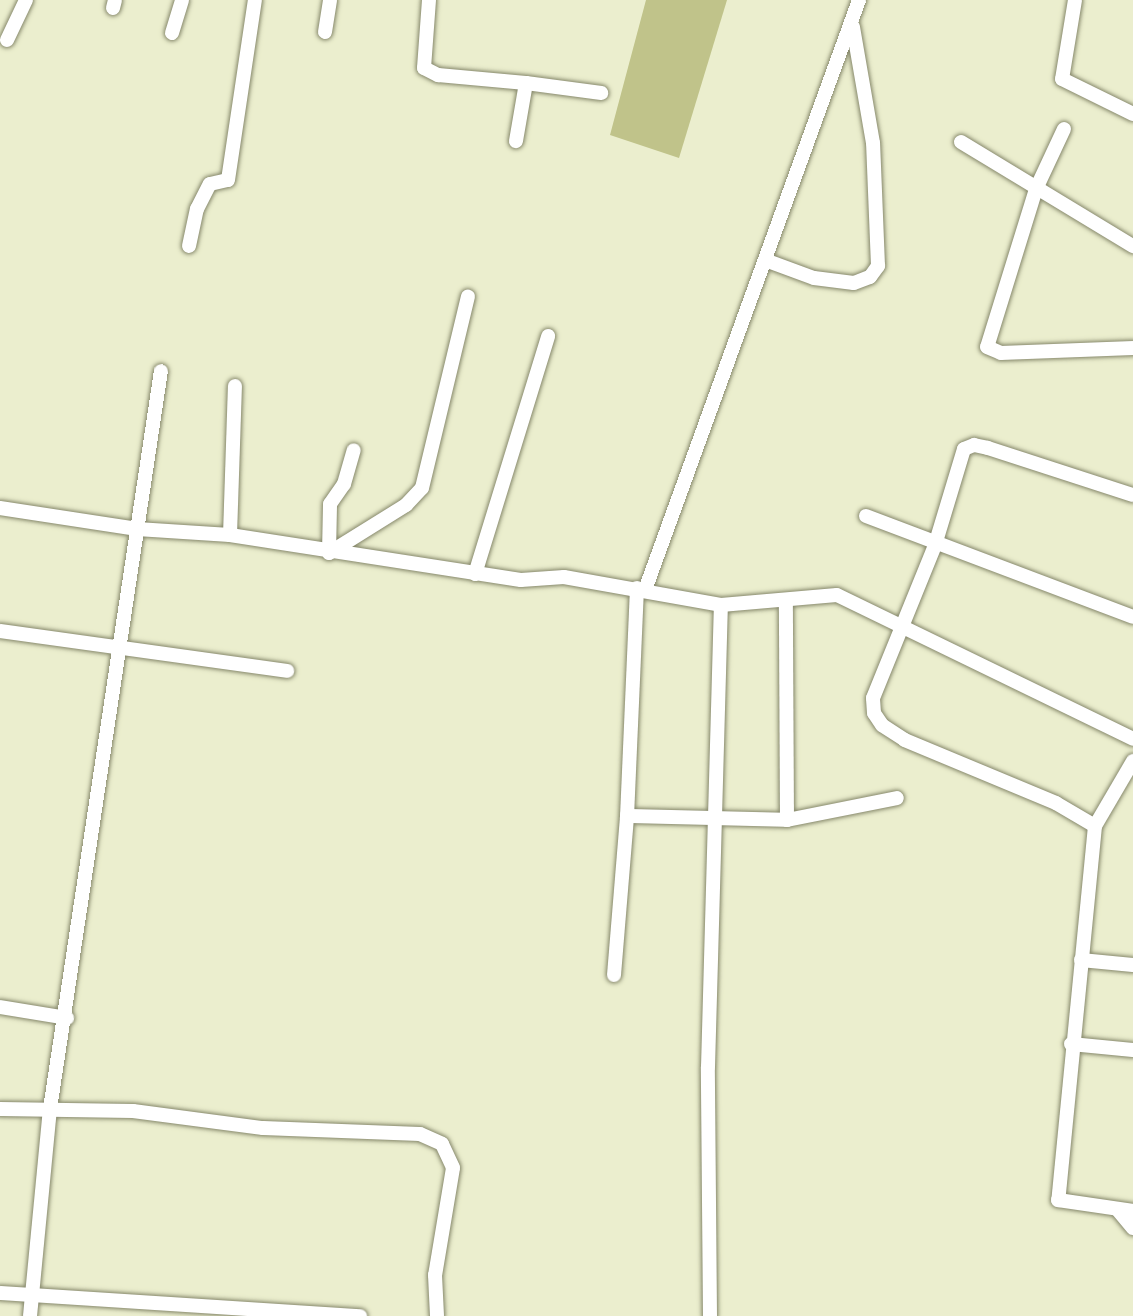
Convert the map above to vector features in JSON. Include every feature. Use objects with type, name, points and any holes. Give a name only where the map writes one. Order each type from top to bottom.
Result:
[{"type":"street","points":[[7,40],[26,0]]},
{"type":"street","points":[[172,33],[181,0]]},
{"type":"street","points":[[189,246],[197,209],[209,184],[228,180],[255,0]]},
{"type":"street","points":[[324,32],[330,0]]},
{"type":"street","points":[[429,0],[424,68],[438,75],[601,93]]},
{"type":"street","points":[[614,975],[641,589],[853,26],[859,0]]},
{"type":"street","points":[[1074,0],[1062,79],[1133,114]]},
{"type":"street","points":[[765,260],[814,278],[854,283],[870,277],[878,266],[873,143],[853,26]]},
{"type":"street","points":[[516,141],[526,83]]},
{"type":"street","points":[[1065,129],[1036,189],[987,347],[1001,353],[1133,348]]},
{"type":"street","points":[[961,142],[1133,246]]},
{"type":"street","points":[[329,553],[406,505],[422,488],[468,296]]},
{"type":"street","points":[[475,574],[548,336]]},
{"type":"street","points":[[30,1316],[51,1109],[67,1018],[161,372]]},
{"type":"street","points":[[230,535],[235,386]]},
{"type":"street","points":[[1096,827],[1056,803],[928,750],[882,726],[874,713],[873,698],[905,625],[935,545],[964,449],[974,445],[1133,495]]},
{"type":"street","points":[[329,553],[330,504],[344,484],[354,450]]},
{"type":"street","points":[[0,508],[137,529],[230,535],[329,553],[521,580],[564,577],[641,589],[721,606],[786,602],[817,594],[837,596],[905,625],[1133,738]]},
{"type":"street","points":[[866,516],[935,545],[1133,617]]},
{"type":"street","points":[[786,602],[787,820]]},
{"type":"street","points":[[710,1316],[712,819],[721,606]]},
{"type":"street","points":[[0,631],[287,671]]},
{"type":"street","points":[[1133,761],[1096,827],[1091,903],[1071,1044],[1058,1200],[1133,1211]]},
{"type":"street","points":[[627,816],[787,820],[897,798]]},
{"type":"street","points":[[1081,960],[1133,965]]},
{"type":"street","points":[[0,1007],[67,1018]]},
{"type":"street","points":[[1071,1044],[1133,1050]]},
{"type":"street","points":[[0,1109],[132,1111],[264,1128],[420,1134],[442,1144],[453,1168],[435,1275],[437,1316]]},
{"type":"street","points":[[1117,1209],[1133,1228]]},
{"type":"street","points":[[0,1293],[34,1293],[360,1316]]},
{"type":"green space","points":[[646,0],[727,0],[679,158],[610,135]]}]
